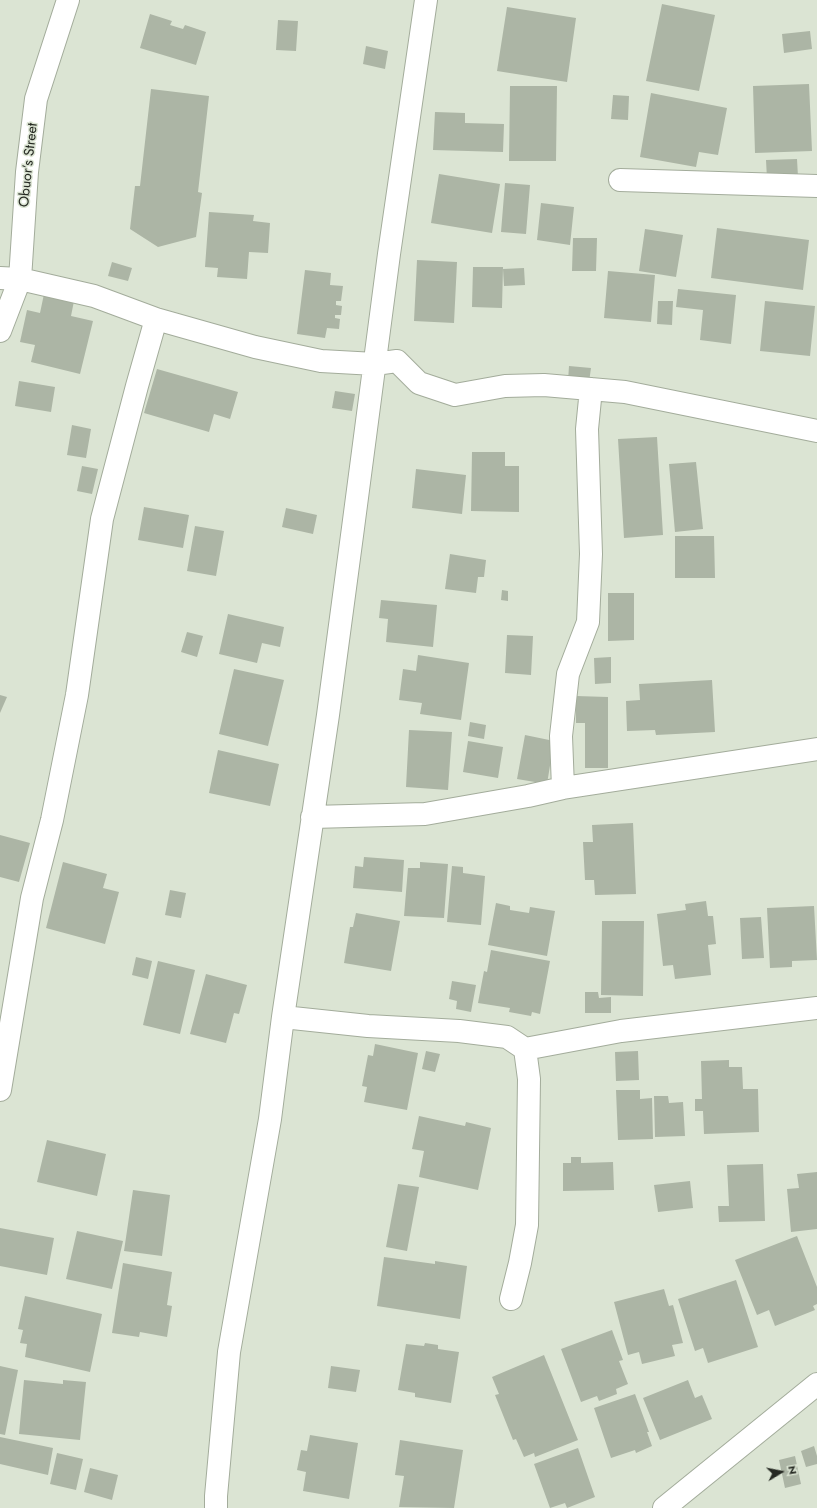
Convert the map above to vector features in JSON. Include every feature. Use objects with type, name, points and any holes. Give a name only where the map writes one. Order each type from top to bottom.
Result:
[{"type":"street","name":"Obuor’s Street","points":[[0,331],[27,172],[36,99],[68,0]]},
{"type":"street","points":[[216,1508],[229,1352],[270,1119],[283,1017],[354,528],[375,364],[426,0]]},
{"type":"street","points":[[620,180],[817,186]]},
{"type":"street","points":[[10,278],[94,296],[156,319],[255,347],[321,361],[375,364],[397,361],[419,382],[455,395],[505,386],[544,384],[625,392],[817,431]]},
{"type":"street","points":[[0,1090],[32,898],[52,820],[77,694],[102,519],[156,319]]},
{"type":"street","points":[[563,788],[561,736],[568,674],[588,622],[591,554],[587,429],[591,389]]},
{"type":"street","points":[[312,817],[425,814],[528,796],[563,788],[817,749]]},
{"type":"street","points":[[283,1017],[368,1026],[473,1033],[507,1037],[525,1049],[620,1031],[817,1008]]},
{"type":"street","points":[[511,1299],[527,1225],[529,1080],[525,1049]]},
{"type":"street","points":[[664,1508],[817,1384]]},
{"type":"building","points":[[662,4],[715,15],[699,91],[646,81]]},
{"type":"building","points":[[507,7],[576,18],[567,82],[497,71]]},
{"type":"building","points":[[150,14],[172,21],[170,25],[183,29],[185,25],[206,32],[196,65],[140,48]]},
{"type":"building","points":[[278,20],[298,21],[296,51],[276,50]]},
{"type":"building","points":[[810,31],[812,49],[784,53],[782,34]]},
{"type":"building","points":[[366,46],[388,51],[385,69],[363,64]]},
{"type":"building","points":[[809,84],[812,151],[755,153],[753,86]]},
{"type":"building","points":[[510,86],[557,86],[556,161],[509,161]]},
{"type":"building","points":[[151,89],[209,96],[198,192],[202,193],[196,237],[158,247],[130,229],[135,186],[140,186]]},
{"type":"building","points":[[651,93],[727,108],[718,155],[699,152],[696,167],[640,157]]},
{"type":"building","points":[[613,95],[629,96],[628,120],[611,119]]},
{"type":"building","points":[[435,112],[465,113],[465,123],[504,124],[503,152],[433,150]]},
{"type":"building","points":[[797,159],[798,177],[767,179],[766,160]]},
{"type":"building","points":[[439,174],[500,184],[492,233],[431,223]]},
{"type":"building","points":[[505,183],[530,185],[526,234],[501,232]]},
{"type":"building","points":[[541,203],[574,207],[570,245],[537,240]]},
{"type":"building","points":[[209,212],[254,215],[253,221],[270,223],[268,253],[249,252],[247,279],[217,277],[218,268],[205,267]]},
{"type":"building","points":[[717,228],[809,240],[803,290],[711,278]]},
{"type":"building","points":[[645,229],[683,235],[676,277],[639,271]]},
{"type":"building","points":[[573,238],[597,238],[596,271],[572,271]]},
{"type":"building","points":[[417,260],[457,262],[454,323],[414,321]]},
{"type":"building","points":[[112,262],[132,268],[128,281],[108,276]]},
{"type":"building","points":[[473,267],[503,267],[502,308],[472,307]]},
{"type":"building","points":[[524,268],[525,285],[504,286],[503,269]]},
{"type":"building","points":[[305,270],[331,273],[330,285],[343,286],[341,301],[336,301],[336,305],[342,306],[341,315],[335,315],[335,318],[340,319],[339,329],[327,328],[325,338],[297,334]]},
{"type":"building","points":[[608,271],[655,275],[651,322],[604,318]]},
{"type":"building","points":[[678,289],[736,295],[731,344],[700,340],[703,310],[676,307]]},
{"type":"building","points":[[44,294],[74,301],[71,316],[93,321],[80,374],[31,362],[35,345],[20,342],[27,310],[40,313]]},
{"type":"building","points":[[658,301],[673,301],[672,325],[657,324]]},
{"type":"building","points":[[765,301],[815,306],[810,356],[760,351]]},
{"type":"building","points":[[569,366],[591,368],[589,382],[568,381]]},
{"type":"building","points":[[157,369],[238,392],[230,419],[214,414],[209,432],[144,413]]},
{"type":"building","points":[[19,381],[55,387],[51,412],[15,406]]},
{"type":"building","points":[[335,391],[355,394],[352,411],[332,408]]},
{"type":"building","points":[[72,425],[91,429],[86,458],[67,455]]},
{"type":"building","points":[[657,437],[663,535],[624,538],[618,439]]},
{"type":"building","points":[[472,452],[505,452],[505,466],[519,466],[519,512],[471,511]]},
{"type":"building","points":[[696,462],[703,529],[675,532],[669,464]]},
{"type":"building","points":[[82,466],[98,469],[92,494],[77,491]]},
{"type":"building","points":[[416,469],[466,475],[462,514],[412,508]]},
{"type":"building","points":[[144,507],[189,515],[183,548],[138,540]]},
{"type":"building","points":[[286,508],[317,515],[313,534],[282,527]]},
{"type":"building","points":[[195,526],[224,531],[216,576],[187,571]]},
{"type":"building","points":[[675,536],[714,536],[715,578],[675,578]]},
{"type":"building","points":[[450,554],[486,560],[484,577],[478,577],[476,593],[445,589]]},
{"type":"building","points":[[502,590],[508,591],[508,601],[501,600]]},
{"type":"building","points":[[608,593],[634,593],[634,640],[608,641]]},
{"type":"building","points":[[381,600],[437,605],[433,647],[386,642],[388,619],[379,618]]},
{"type":"building","points":[[228,614],[284,627],[280,647],[262,643],[257,663],[219,654]]},
{"type":"building","points":[[187,632],[203,636],[197,657],[181,652]]},
{"type":"building","points":[[507,635],[533,636],[531,675],[505,673]]},
{"type":"building","points":[[418,655],[469,663],[461,720],[420,714],[422,703],[399,700],[403,669],[416,671]]},
{"type":"building","points":[[611,657],[611,683],[595,684],[594,658]]},
{"type":"building","points":[[234,669],[284,680],[268,746],[219,734]]},
{"type":"building","points":[[712,680],[715,732],[656,735],[655,730],[627,731],[626,701],[640,700],[639,684]]},
{"type":"building","points":[[0,695],[7,697],[0,713]]},
{"type":"building","points":[[576,696],[608,697],[608,768],[585,768],[585,723],[576,723]]},
{"type":"building","points":[[470,722],[486,725],[484,739],[468,736]]},
{"type":"building","points":[[409,730],[452,732],[448,790],[406,787]]},
{"type":"building","points":[[525,735],[554,741],[547,784],[517,779]]},
{"type":"building","points":[[468,741],[503,747],[498,778],[463,772]]},
{"type":"building","points":[[218,750],[279,764],[270,806],[209,793]]},
{"type":"building","points":[[633,823],[636,894],[595,895],[594,880],[585,880],[583,842],[593,842],[592,825]]},
{"type":"building","points":[[0,835],[30,843],[19,882],[0,877]]},
{"type":"building","points":[[364,857],[404,860],[402,892],[353,888],[355,866],[363,867]]},
{"type":"building","points":[[63,862],[107,874],[103,888],[119,892],[105,944],[46,928]]},
{"type":"building","points":[[420,862],[448,864],[444,918],[404,916],[408,868],[420,868]]},
{"type":"building","points":[[452,866],[463,867],[463,873],[485,876],[481,925],[447,922]]},
{"type":"building","points":[[170,890],[186,893],[181,918],[165,915]]},
{"type":"building","points":[[706,901],[708,916],[713,916],[716,944],[708,945],[711,975],[675,979],[673,965],[663,966],[657,914],[686,910],[685,904]]},
{"type":"building","points":[[496,903],[510,906],[510,910],[529,913],[530,907],[555,911],[547,956],[488,945]]},
{"type":"building","points":[[814,906],[817,960],[792,961],[792,967],[770,968],[767,908]]},
{"type":"building","points":[[356,913],[400,921],[391,971],[344,963],[350,927],[353,927]]},
{"type":"building","points":[[761,917],[764,958],[742,959],[740,918]]},
{"type":"building","points":[[602,921],[644,921],[643,996],[601,995]]},
{"type":"building","points":[[491,950],[550,961],[540,1014],[532,1012],[531,1016],[509,1012],[510,1008],[478,1003],[484,971],[487,972]]},
{"type":"building","points":[[136,957],[152,961],[148,979],[132,975]]},
{"type":"building","points":[[158,961],[195,970],[180,1034],[143,1025]]},
{"type":"building","points":[[206,974],[247,985],[239,1014],[234,1013],[226,1043],[190,1034]]},
{"type":"building","points":[[452,981],[476,985],[471,1012],[456,1009],[457,1001],[449,999]]},
{"type":"building","points":[[585,992],[598,992],[599,998],[611,997],[611,1013],[585,1013]]},
{"type":"building","points":[[375,1044],[418,1053],[407,1110],[364,1102],[367,1087],[362,1086],[368,1055],[373,1056]]},
{"type":"building","points":[[426,1051],[440,1054],[435,1072],[422,1069]]},
{"type":"building","points":[[638,1051],[639,1080],[616,1081],[615,1052]]},
{"type":"building","points":[[729,1060],[729,1067],[742,1067],[743,1089],[758,1089],[759,1132],[704,1134],[703,1111],[695,1111],[695,1099],[702,1099],[701,1061]]},
{"type":"building","points":[[616,1090],[640,1090],[640,1099],[652,1098],[653,1139],[618,1140]]},
{"type":"building","points":[[654,1096],[668,1096],[669,1103],[683,1102],[685,1136],[655,1137]]},
{"type":"building","points":[[419,1116],[465,1126],[466,1122],[491,1128],[478,1190],[419,1177],[424,1151],[412,1149]]},
{"type":"building","points":[[47,1140],[106,1154],[97,1196],[37,1182]]},
{"type":"building","points":[[571,1157],[581,1157],[581,1163],[613,1162],[614,1190],[563,1191],[563,1163],[571,1163]]},
{"type":"building","points":[[763,1164],[765,1221],[719,1222],[718,1206],[729,1206],[727,1165]]},
{"type":"building","points":[[817,1172],[817,1229],[791,1232],[787,1189],[799,1188],[797,1174]]},
{"type":"building","points":[[690,1181],[693,1208],[658,1212],[654,1185]]},
{"type":"building","points":[[398,1184],[419,1187],[407,1251],[386,1247]]},
{"type":"building","points":[[133,1190],[170,1195],[162,1256],[124,1251]]},
{"type":"building","points":[[0,1228],[54,1238],[47,1275],[0,1266]]},
{"type":"building","points":[[77,1231],[123,1241],[112,1289],[66,1279]]},
{"type":"building","points":[[797,1236],[817,1287],[817,1304],[813,1306],[815,1310],[775,1326],[769,1310],[757,1315],[735,1260]]},
{"type":"building","points":[[384,1257],[435,1264],[435,1261],[467,1266],[460,1319],[377,1306]]},
{"type":"building","points":[[123,1263],[172,1272],[167,1305],[172,1306],[167,1337],[140,1332],[139,1337],[112,1333]]},
{"type":"building","points":[[736,1280],[758,1347],[708,1363],[703,1348],[695,1351],[678,1299]]},
{"type":"building","points":[[664,1289],[669,1306],[673,1305],[683,1343],[672,1345],[675,1356],[642,1364],[639,1352],[628,1355],[614,1302]]},
{"type":"building","points":[[25,1296],[102,1314],[90,1372],[25,1357],[27,1344],[20,1343],[23,1330],[18,1329]]},
{"type":"building","points":[[612,1330],[623,1360],[619,1361],[628,1384],[616,1389],[617,1394],[599,1401],[597,1396],[581,1402],[561,1349]]},
{"type":"building","points":[[425,1343],[438,1345],[438,1349],[459,1352],[451,1403],[415,1397],[415,1393],[398,1390],[406,1344],[424,1346]]},
{"type":"building","points":[[544,1355],[578,1440],[535,1457],[534,1453],[524,1457],[516,1439],[513,1440],[495,1395],[499,1394],[492,1377]]},
{"type":"building","points":[[0,1366],[18,1370],[5,1435],[0,1434]]},
{"type":"building","points":[[331,1366],[360,1370],[356,1392],[328,1388]]},
{"type":"building","points":[[24,1380],[63,1384],[63,1380],[86,1382],[80,1440],[19,1434]]},
{"type":"building","points":[[688,1380],[695,1398],[702,1395],[712,1419],[660,1440],[643,1398]]},
{"type":"building","points":[[635,1394],[649,1432],[647,1432],[652,1446],[636,1453],[635,1450],[611,1458],[594,1408]]},
{"type":"building","points":[[310,1435],[358,1443],[349,1499],[303,1491],[306,1472],[297,1470],[301,1450],[307,1451]]},
{"type":"building","points":[[0,1437],[53,1448],[48,1475],[0,1464]]},
{"type":"building","points":[[400,1440],[463,1450],[454,1508],[399,1507],[404,1476],[395,1475]]},
{"type":"building","points":[[814,1446],[817,1456],[817,1464],[806,1467],[801,1451]]},
{"type":"building","points":[[578,1448],[595,1497],[567,1508],[565,1503],[550,1508],[534,1464]]},
{"type":"building","points":[[57,1453],[83,1459],[76,1490],[50,1484]]},
{"type":"building","points":[[795,1456],[801,1484],[785,1488],[779,1460]]},
{"type":"building","points":[[90,1468],[118,1475],[112,1500],[84,1492]]}]
